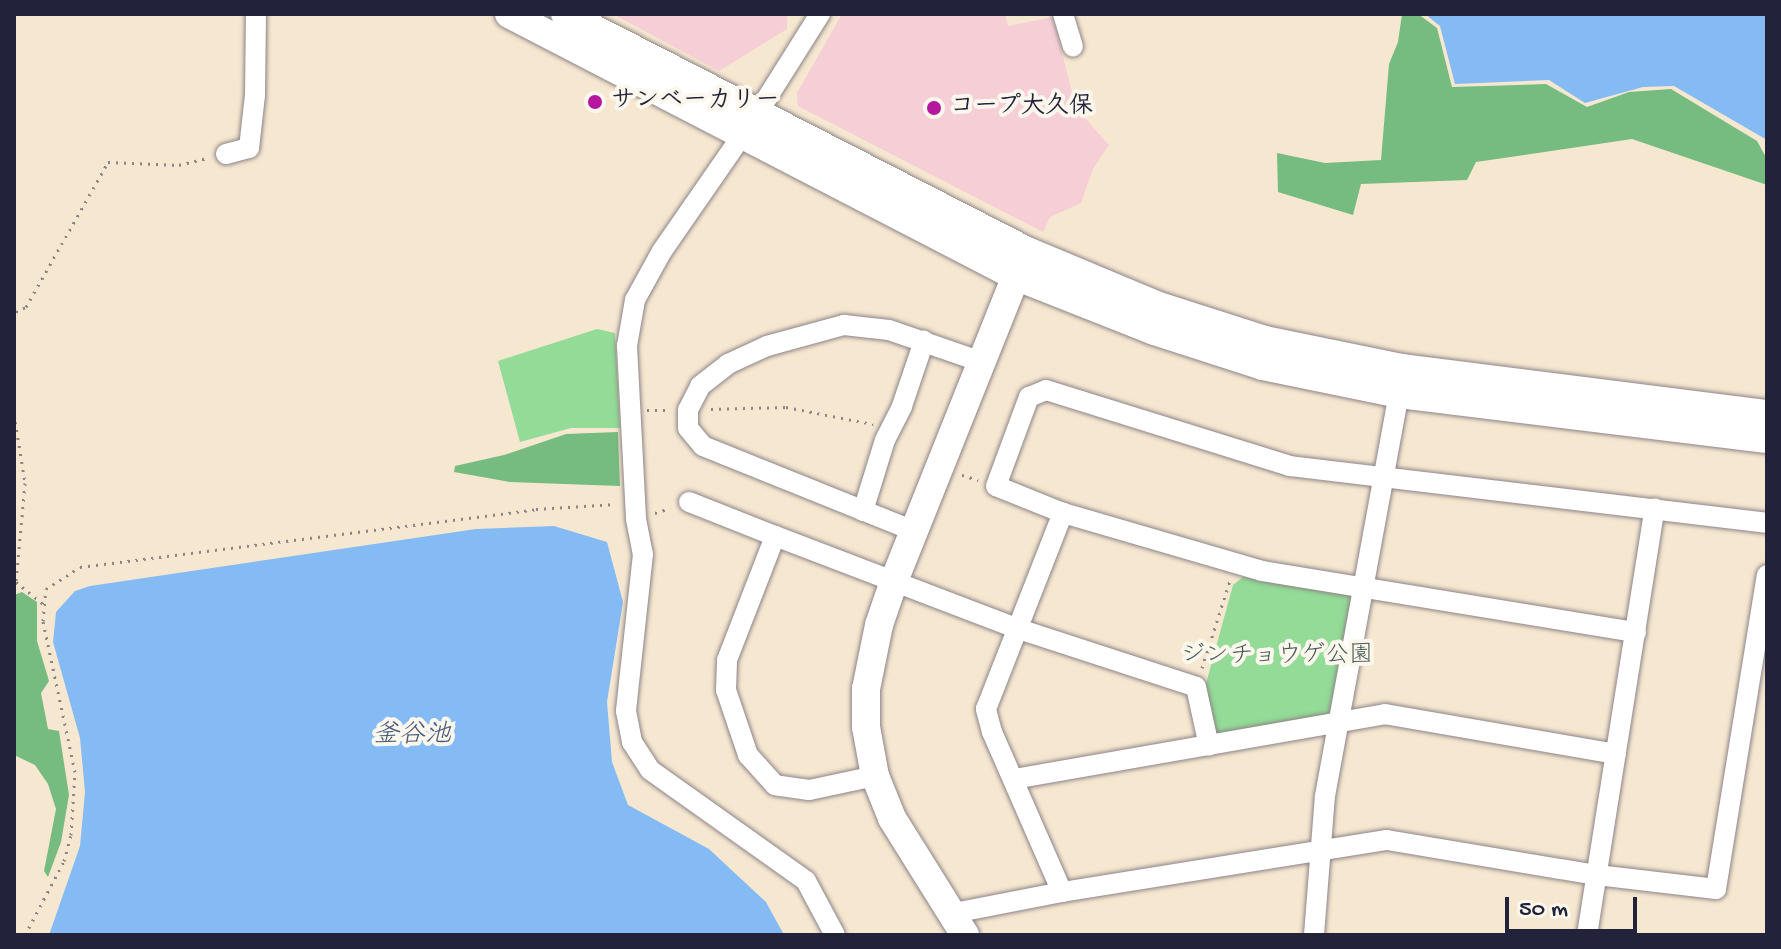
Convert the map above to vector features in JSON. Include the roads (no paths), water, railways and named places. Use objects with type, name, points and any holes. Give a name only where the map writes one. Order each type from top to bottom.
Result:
[{"type":"street","points":[[226,154],[249,148],[255,95],[256,14]]},
{"type":"street","points":[[509,14],[751,122]]},
{"type":"street","points":[[565,14],[751,122],[1154,331],[1263,366],[1399,394],[1767,439]]},
{"type":"street","points":[[820,14],[751,122],[662,251],[635,300],[627,346],[636,510],[643,554],[626,711],[632,742],[650,770],[806,881],[835,935]]},
{"type":"street","points":[[1063,14],[1073,47]]},
{"type":"street","points":[[1021,263],[979,361],[894,581],[879,625],[866,689],[866,727],[875,776],[892,818],[959,924],[1062,892],[1319,848],[1387,840],[1597,875],[1716,889],[1767,575]]},
{"type":"street","points":[[1021,263],[1265,340],[1401,368],[1767,414]]},
{"type":"street","points":[[914,531],[703,446],[688,428],[688,410],[700,386],[728,364],[767,346],[844,325],[889,330],[979,361]]},
{"type":"street","points":[[863,511],[890,428],[924,341]]},
{"type":"street","points":[[1636,632],[1364,590],[1236,563],[1063,513],[996,486],[1029,397],[1046,390],[1290,466],[1767,523]]},
{"type":"street","points":[[1314,935],[1319,848],[1338,724],[1399,394]]},
{"type":"street","points":[[689,502],[1016,628],[1196,687],[1209,746]]},
{"type":"street","points":[[1587,935],[1655,508]]},
{"type":"street","points":[[1062,892],[992,732],[986,709],[1063,513]]},
{"type":"street","points":[[775,536],[727,660],[726,690],[748,755],[775,785],[809,790],[875,776]]},
{"type":"street","points":[[1014,779],[1385,714],[1616,754]]},
{"type":"water","points":[[1425,14],[1767,14],[1767,140],[1674,86],[1643,87],[1585,103],[1549,80],[1455,84],[1440,26]]},
{"type":"water","name":"釜谷池","points":[[554,526],[607,542],[623,602],[607,702],[612,762],[628,805],[709,849],[766,902],[784,935],[49,935],[80,846],[85,792],[80,738],[53,642],[56,612],[75,591],[90,586],[476,529]]},
{"type":"place","name":"サンベーカリー","points":[[595,102]]},
{"type":"place","name":"コープ大久保","points":[[934,108]]},
{"type":"park label","name":"ジンチョウゲ公園","points":[[1277,657]]}]
